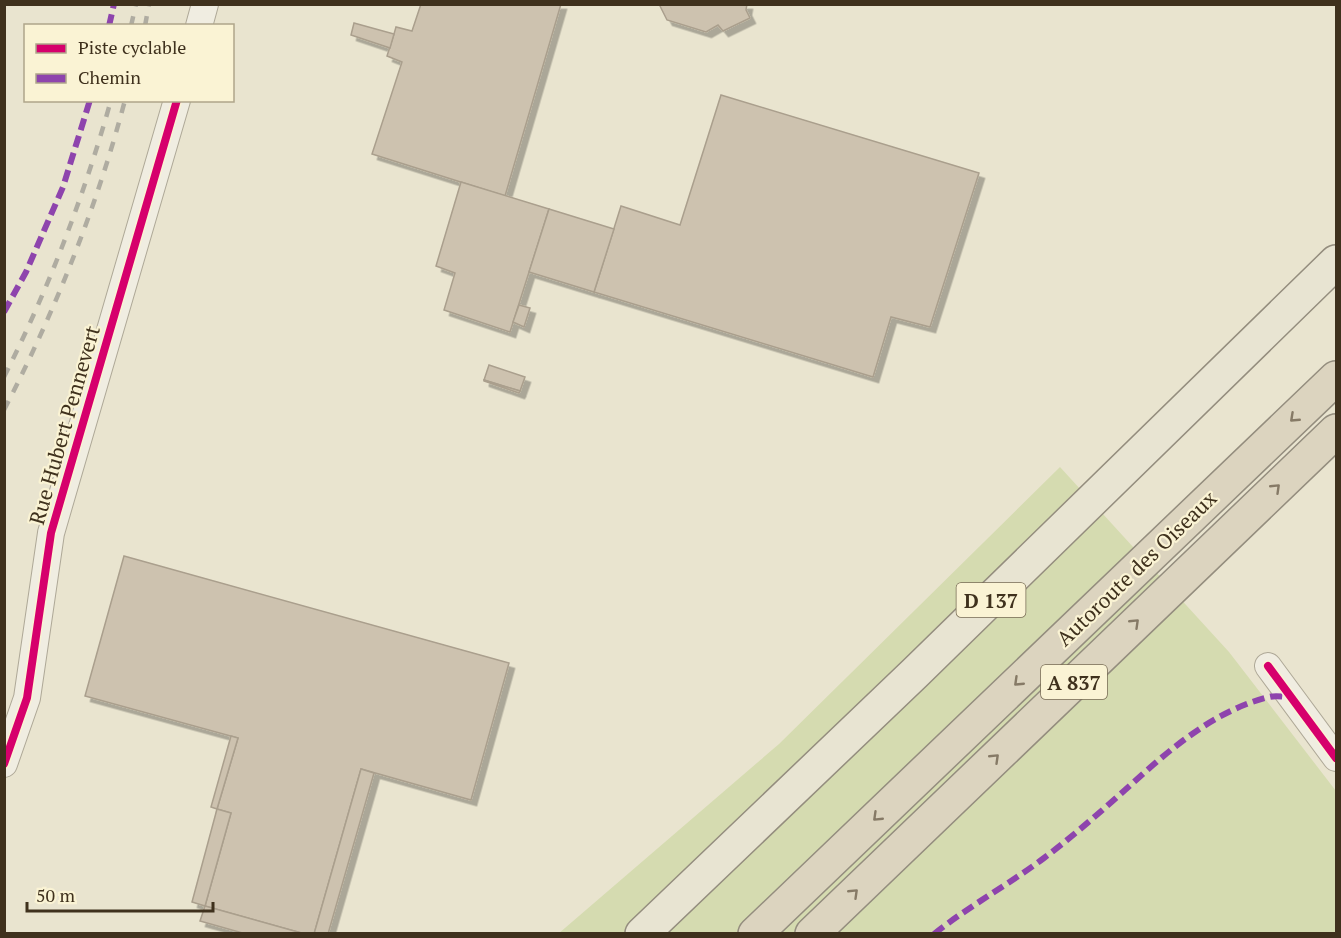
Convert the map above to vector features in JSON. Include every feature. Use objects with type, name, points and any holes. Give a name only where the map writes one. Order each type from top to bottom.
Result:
[{"type":"highway","name":"Autoroute des Oiseaux","points":[[755,933],[1336,378]]},
{"type":"highway","name":"Autoroute des Oiseaux","points":[[812,933],[1331,440]]},
{"type":"main road","name":"D 137","points":[[642,933],[923,665],[1336,262]]},
{"type":"street","points":[[200,24],[205,4]]},
{"type":"street","name":"Rue Hubert Pennevert","points":[[4,764],[27,699],[51,533],[176,102]]},
{"type":"street","points":[[1268,666],[1336,758]]},
{"type":"green space","points":[[1060,467],[1229,652],[1336,791],[1336,933],[558,934],[779,744]]},
{"type":"building","points":[[421,4],[561,4],[505,196],[372,154],[402,62],[387,56],[396,27],[412,31]]},
{"type":"building","points":[[659,4],[747,4],[746,10],[750,18],[723,31],[718,25],[706,32],[667,20]]},
{"type":"building","points":[[354,23],[394,34],[390,48],[351,35]]},
{"type":"building","points":[[721,95],[979,173],[930,327],[891,317],[873,377],[594,292],[621,206],[680,225]]},
{"type":"building","points":[[461,182],[549,209],[510,332],[444,310],[455,273],[436,266]]},
{"type":"building","points":[[549,209],[614,229],[594,292],[529,272]]},
{"type":"building","points":[[519,305],[530,308],[524,327],[513,322]]},
{"type":"building","points":[[489,365],[525,377],[520,391],[484,380]]},
{"type":"building","points":[[484,380],[520,391],[519,393]]},
{"type":"building","points":[[124,556],[509,663],[471,800],[361,769],[314,934],[305,934],[205,906],[231,813],[217,809],[238,738],[85,696]]},
{"type":"building","points":[[231,736],[238,738],[217,809],[211,807]]},
{"type":"building","points":[[361,769],[374,773],[328,934],[314,934]]},
{"type":"building","points":[[217,809],[231,813],[205,906],[192,902]]},
{"type":"building","points":[[205,906],[305,934],[246,934],[200,921]]},
{"type":"railway","points":[[131,24],[136,4]]},
{"type":"railway","points":[[145,24],[149,4]]},
{"type":"railway","points":[[4,377],[51,276],[89,171],[110,102]]},
{"type":"railway","points":[[4,410],[23,373],[73,258],[101,180],[124,102]]},
{"type":"marked path","points":[[109,24],[114,4]]},
{"type":"marked path","points":[[4,312],[26,272],[63,187],[89,102]]},
{"type":"marked path","points":[[934,934],[1054,850],[1191,734],[1248,703],[1269,697],[1292,698]]},
{"type":"cycle path","points":[[4,764],[27,698],[51,533],[176,102]]},
{"type":"cycle path","points":[[1268,666],[1336,758]]}]
